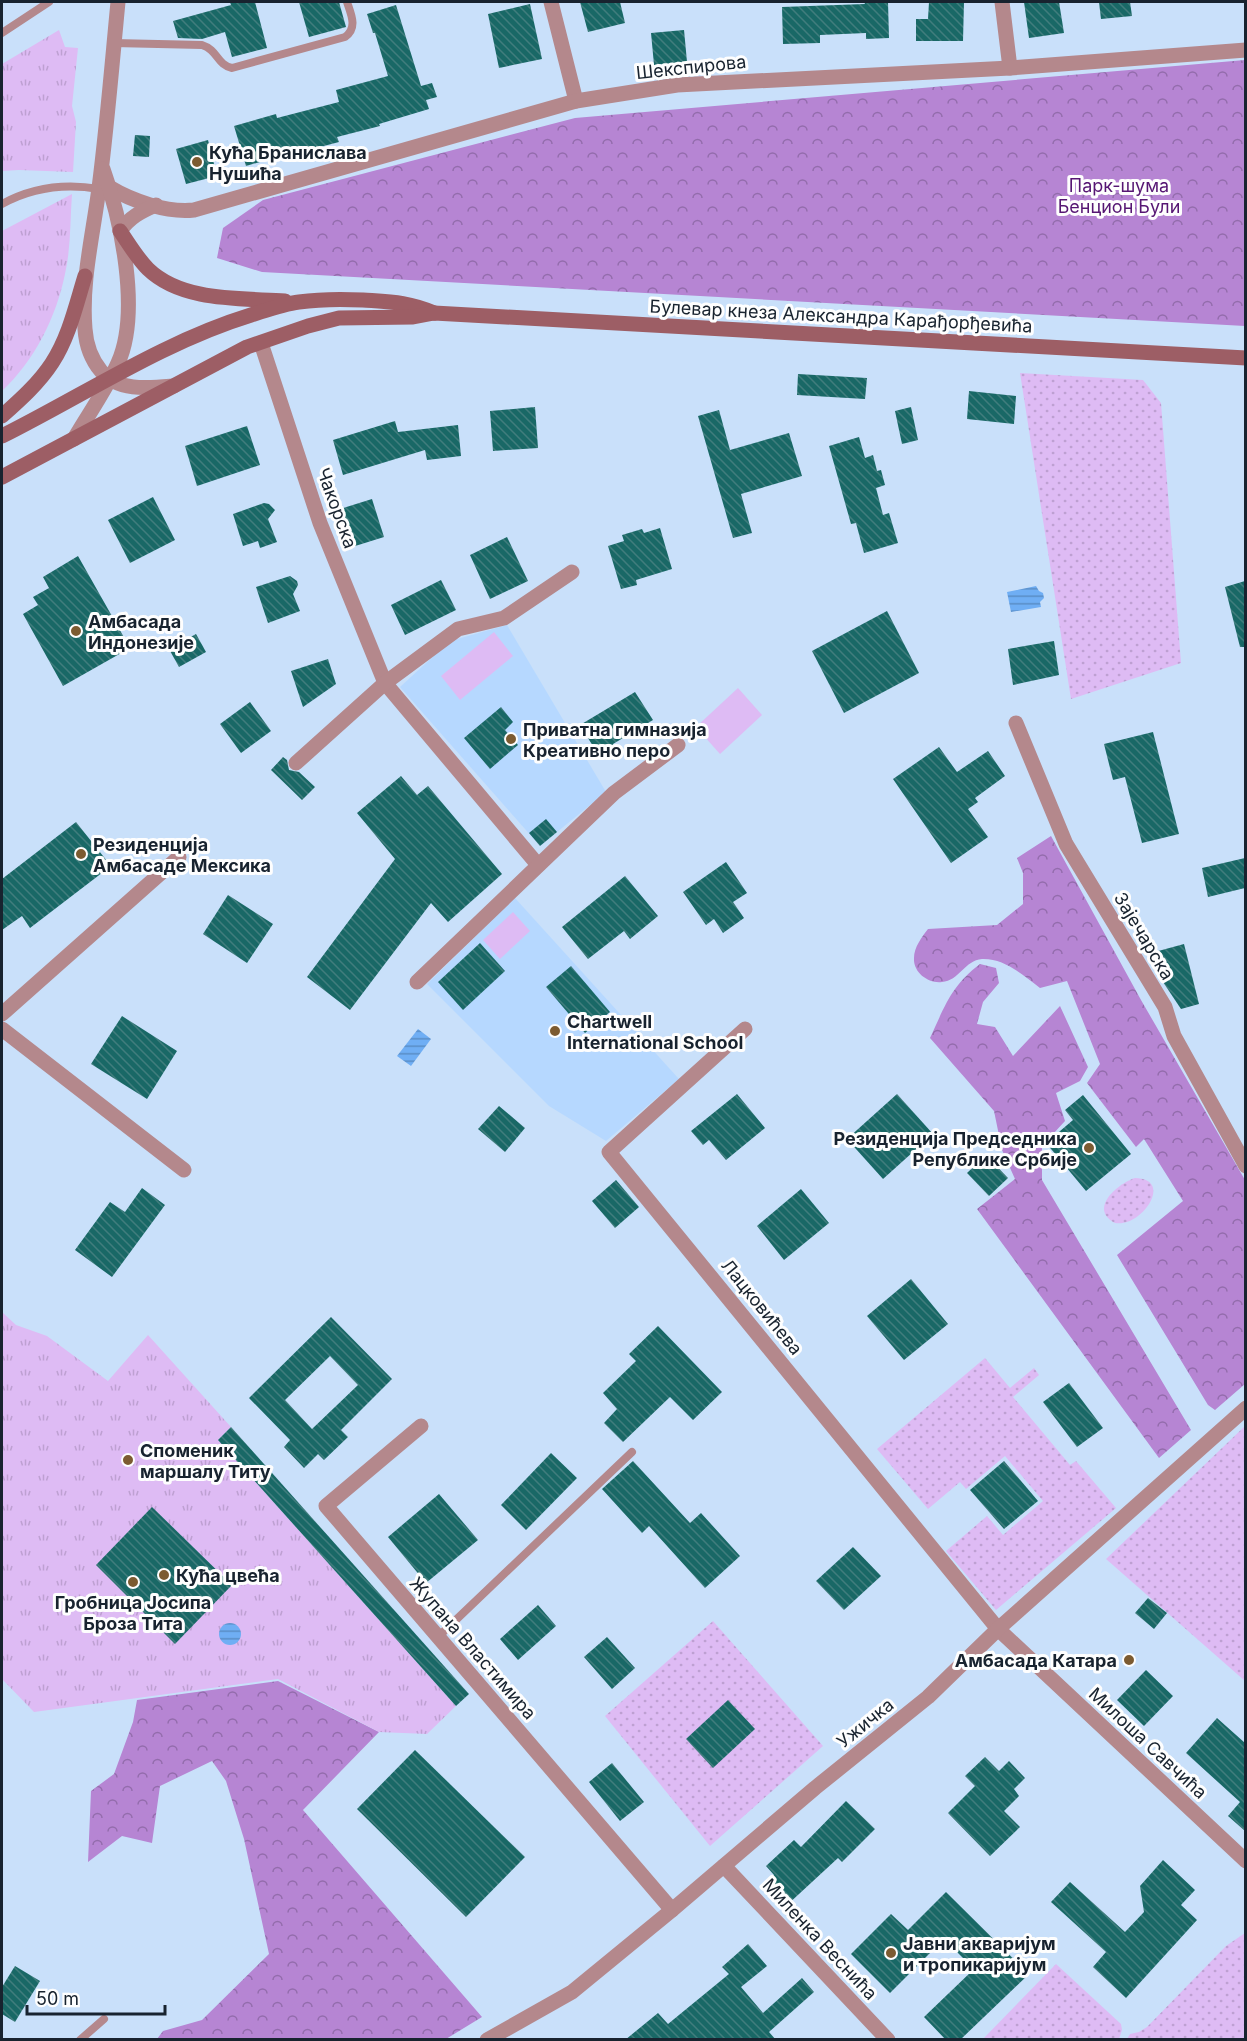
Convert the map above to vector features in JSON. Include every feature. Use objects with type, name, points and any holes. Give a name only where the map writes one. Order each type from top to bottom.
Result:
[{"type":"main road","points":[[120,231],[147,268],[176,287],[229,297],[297,302]]},
{"type":"main road","points":[[2,417],[36,384],[53,362],[69,327],[85,276]]},
{"type":"main road","name":"Булевар кнеза Александра Карађорђевића","points":[[2,436],[176,344],[226,323],[297,302],[351,299],[387,301],[413,304],[434,313]]},
{"type":"main road","name":"Булевар кнеза Александра Карађорђевића","points":[[2,477],[226,358],[261,342],[339,318],[413,317],[434,313],[1245,358]]},
{"type":"street","points":[[74,439],[118,363],[127,311],[127,282],[120,231],[104,188],[102,166],[118,2]]},
{"type":"street","points":[[551,2],[576,100]]},
{"type":"street","points":[[1002,2],[1010,68]]},
{"type":"street","name":"Шекспирова","points":[[104,188],[132,199],[175,210],[194,210],[576,100],[677,86],[1010,68],[1245,50]]},
{"type":"street","points":[[104,188],[85,276],[86,336],[95,362],[109,379],[124,385],[143,388],[178,385]]},
{"type":"street","points":[[120,231],[135,214],[156,205]]},
{"type":"street","name":"Чакорска","points":[[261,342],[320,523],[386,683],[538,866]]},
{"type":"street","points":[[296,763],[386,683],[458,629],[504,618],[572,572]]},
{"type":"street","name":"Зајечарска","points":[[1016,723],[1066,844],[1165,1007],[1174,1036],[1245,1166]]},
{"type":"street","points":[[417,982],[614,793],[678,745]]},
{"type":"street","points":[[2,1014],[179,857]]},
{"type":"street","points":[[2,1029],[184,1170]]},
{"type":"street","name":"Лацковићева","points":[[745,1029],[609,1152],[998,1629]]},
{"type":"street","name":"Ужичка","points":[[487,2040],[572,1992],[928,1697],[998,1629],[1245,1408]]},
{"type":"street","name":"Жупана Властимира","points":[[421,1426],[326,1506],[672,1910]]},
{"type":"street","name":"Милоша Савчића","points":[[998,1629],[1245,1861]]},
{"type":"street","name":"Миленка Веснића","points":[[724,1866],[888,2040]]},
{"type":"lane","points":[[2,33],[49,2]]},
{"type":"lane","points":[[114,43],[202,45],[213,50],[224,66],[232,69],[345,37],[351,33],[353,28],[347,2]]},
{"type":"lane","points":[[2,204],[36,190],[54,186],[104,188]]},
{"type":"lane","points":[[438,1637],[632,1452]]},
{"type":"lane","points":[[80,2040],[104,2019]]},
{"type":"shaded area","name":"Приватна гимназија Креативно перо","points":[[507,625],[606,792],[540,846],[400,687],[450,641]]},
{"type":"shaded area","name":"Chartwell International School","points":[[515,898],[679,1079],[606,1141],[549,1106],[427,984]]},
{"type":"green space","points":[[59,30],[65,47],[78,48],[72,106],[76,122],[73,172],[2,171],[2,64]]},
{"type":"green space","name":"Парк-шума Бенцион Були","points":[[1245,60],[1245,326],[262,272],[217,258],[223,228],[263,200],[575,118]]},
{"type":"green space","points":[[72,194],[67,264],[56,307],[34,352],[2,391],[2,231]]},
{"type":"green space","points":[[1020,373],[1143,380],[1161,403],[1181,663],[1071,699]]},
{"type":"green space","points":[[494,632],[513,656],[460,700],[441,676]]},
{"type":"green space","points":[[738,688],[762,715],[720,754],[696,727]]},
{"type":"green space","points":[[1051,836],[1141,1000],[1245,1180],[1245,1384],[1215,1410],[1208,1405],[1117,1255],[1183,1201],[1144,1139],[1136,1147],[1087,1083],[1100,1064],[1067,981],[1040,988],[1006,964],[982,959],[971,963],[948,981],[937,982],[919,973],[914,963],[917,946],[928,929],[997,925],[1023,904],[1023,873],[1017,858]]},
{"type":"green space","points":[[513,912],[530,931],[500,959],[483,940]]},
{"type":"green space","points":[[980,964],[996,968],[999,983],[983,1002],[977,1024],[995,1027],[1013,1056],[1060,1006],[1088,1067],[1080,1081],[1056,1093],[1065,1121],[1042,1146],[1042,1180],[1191,1430],[1159,1458],[977,1209],[1015,1179],[1002,1150],[994,1111],[930,1038],[955,989]]},
{"type":"green space","points":[[1135,1178],[1147,1180],[1152,1186],[1153,1194],[1150,1203],[1135,1218],[1125,1223],[1115,1223],[1107,1217],[1104,1211],[1105,1204],[1114,1191]]},
{"type":"green space","points":[[2,1312],[16,1325],[47,1336],[108,1381],[148,1335],[231,1427],[218,1440],[456,1706],[427,1734],[379,1732],[278,1679],[34,1712],[2,1679]]},
{"type":"green space","points":[[985,1358],[1010,1388],[1034,1368],[1039,1375],[1013,1397],[1070,1465],[1076,1461],[1116,1508],[996,1610],[946,1551],[987,1516],[1003,1535],[1043,1501],[1005,1456],[966,1489],[960,1482],[928,1509],[877,1449]]},
{"type":"green space","points":[[1245,1426],[1245,1681],[1106,1559]]},
{"type":"green space","points":[[713,1621],[823,1746],[710,1846],[605,1716]]},
{"type":"green space","points":[[278,1681],[379,1732],[303,1810],[482,2017],[446,2039],[157,2039],[163,2031],[202,2020],[269,1954],[244,1839],[226,1781],[212,1761],[160,1786],[152,1843],[122,1836],[88,1862],[91,1791],[114,1774],[133,1722],[137,1700]]},
{"type":"green space","points":[[1245,1933],[1245,2039],[1127,2039],[1130,2034],[1147,2027],[1226,1946]]},
{"type":"green space","points":[[1056,1964],[1121,2024],[1119,2039],[983,2039]]},
{"type":"water","points":[[1036,586],[1043,593],[1041,607],[1011,612],[1007,592]]},
{"type":"water","points":[[418,1029],[431,1039],[411,1066],[397,1056]]},
{"type":"water","points":[[230,1623],[238,1626],[241,1634],[238,1642],[230,1645],[222,1642],[219,1634],[222,1626]]},
{"type":"building","points":[[230,2],[255,2],[267,48],[232,57],[225,32],[202,39],[178,38],[173,21],[231,5]]},
{"type":"building","points":[[299,2],[339,2],[346,27],[309,37]]},
{"type":"building","points":[[580,2],[620,2],[625,23],[588,32]]},
{"type":"building","points":[[864,2],[888,2],[889,38],[866,39],[866,33],[820,35],[820,43],[783,44],[782,7],[865,4]]},
{"type":"building","points":[[929,2],[964,2],[963,41],[916,41],[916,19],[928,19]]},
{"type":"building","points":[[1024,2],[1059,2],[1064,33],[1029,38]]},
{"type":"building","points":[[1099,2],[1130,2],[1132,16],[1101,19]]},
{"type":"building","points":[[530,4],[542,59],[499,68],[488,14]]},
{"type":"building","points":[[396,5],[421,86],[432,83],[437,97],[426,100],[429,109],[379,124],[380,126],[337,137],[339,142],[246,166],[234,126],[276,114],[277,118],[339,102],[336,90],[388,76],[367,14]]},
{"type":"building","points":[[684,30],[687,62],[654,65],[651,33]]},
{"type":"building","points":[[135,135],[150,136],[149,157],[133,156]]},
{"type":"building","name":"Кућа Бранислава Нушића","points":[[208,140],[217,176],[186,184],[176,149]]},
{"type":"building","points":[[798,374],[867,378],[865,399],[797,395]]},
{"type":"building","points":[[969,391],[1016,396],[1014,424],[967,419]]},
{"type":"building","points":[[535,407],[538,448],[493,451],[490,411]]},
{"type":"building","points":[[911,407],[918,440],[902,444],[895,411]]},
{"type":"building","points":[[719,410],[730,450],[789,433],[802,476],[741,494],[752,533],[733,538],[698,416]]},
{"type":"building","points":[[395,421],[398,432],[458,425],[461,456],[427,460],[425,450],[343,475],[333,440]]},
{"type":"building","points":[[247,426],[260,465],[197,486],[185,446]]},
{"type":"building","points":[[859,437],[865,458],[873,455],[877,471],[881,470],[885,485],[876,488],[883,515],[889,513],[898,543],[864,553],[856,523],[851,524],[829,446]]},
{"type":"building","points":[[153,497],[175,540],[130,563],[108,520]]},
{"type":"building","points":[[372,499],[384,537],[352,547],[340,509]]},
{"type":"building","points":[[264,503],[269,504],[275,510],[268,519],[277,542],[260,548],[258,541],[243,546],[233,514]]},
{"type":"building","points":[[660,528],[672,569],[636,580],[637,585],[621,589],[608,546],[624,541],[622,535],[642,529],[644,533]]},
{"type":"building","points":[[507,537],[528,581],[490,599],[470,555]]},
{"type":"building","name":"Амбасада Индонезије","points":[[78,556],[130,648],[63,686],[23,614],[38,605],[33,597],[49,588],[43,577]]},
{"type":"building","points":[[290,576],[297,581],[298,585],[293,594],[300,611],[268,623],[256,587]]},
{"type":"building","points":[[441,580],[456,610],[405,635],[391,605]]},
{"type":"building","points":[[1245,581],[1245,647],[1240,647],[1225,587]]},
{"type":"building","points":[[887,611],[919,673],[844,713],[812,651]]},
{"type":"building","points":[[196,634],[206,652],[179,667],[169,649]]},
{"type":"building","points":[[1054,641],[1059,675],[1013,685],[1008,649]]},
{"type":"building","points":[[328,659],[336,684],[303,707],[291,671]]},
{"type":"building","points":[[635,692],[653,720],[613,744],[614,747],[599,756],[580,725]]},
{"type":"building","points":[[250,702],[271,731],[241,753],[220,724]]},
{"type":"building","points":[[501,707],[513,722],[505,730],[518,745],[490,769],[464,738]]},
{"type":"building","points":[[1153,732],[1179,834],[1142,843],[1125,777],[1113,780],[1104,744]]},
{"type":"building","points":[[939,747],[957,772],[988,751],[1005,776],[975,798],[978,802],[968,809],[988,837],[951,863],[893,779]]},
{"type":"building","points":[[283,757],[287,760],[289,770],[299,772],[315,787],[302,800],[271,770]]},
{"type":"building","points":[[401,776],[417,795],[428,786],[502,874],[448,922],[431,903],[350,1010],[307,977],[395,859],[357,813]]},
{"type":"building","points":[[546,819],[557,832],[540,846],[529,833]]},
{"type":"building","points":[[76,822],[111,866],[30,928],[22,916],[2,930],[2,879]]},
{"type":"building","points":[[1245,858],[1245,888],[1208,897],[1202,868]]},
{"type":"building","points":[[726,862],[747,893],[733,902],[744,918],[723,933],[714,919],[706,925],[683,892]]},
{"type":"building","points":[[625,876],[658,916],[630,939],[624,931],[588,959],[562,927]]},
{"type":"building","points":[[228,895],[273,924],[247,963],[203,934]]},
{"type":"building","points":[[480,943],[505,971],[463,1010],[438,982]]},
{"type":"building","points":[[1184,944],[1199,1004],[1181,1009],[1155,970],[1151,953]]},
{"type":"building","points":[[571,966],[610,1012],[585,1033],[546,987]]},
{"type":"building","points":[[122,1016],[177,1051],[147,1099],[91,1064]]},
{"type":"building","points":[[737,1094],[765,1128],[726,1160],[709,1140],[703,1145],[691,1131]]},
{"type":"building","points":[[897,1094],[933,1134],[883,1179],[847,1139]]},
{"type":"building","name":"Резиденција Председника Републике Србије","points":[[1083,1095],[1131,1154],[1086,1191],[1046,1143],[1073,1120],[1065,1110]]},
{"type":"building","points":[[499,1106],[525,1128],[505,1152],[478,1129]]},
{"type":"building","points":[[986,1155],[1008,1178],[989,1196],[967,1173]]},
{"type":"building","points":[[616,1180],[639,1207],[615,1228],[592,1201]]},
{"type":"building","points":[[142,1188],[165,1205],[112,1277],[75,1250],[110,1202],[125,1212]]},
{"type":"building","points":[[801,1189],[829,1223],[784,1260],[757,1226]]},
{"type":"building","points":[[911,1279],[948,1324],[904,1360],[867,1316]]},
{"type":"building","points":[[331,1317],[392,1379],[341,1430],[348,1437],[324,1460],[318,1454],[304,1468],[284,1447],[290,1440],[249,1398]],"holes":[[[330,1356],[358,1385],[312,1429],[285,1400]]]},
{"type":"building","points":[[658,1326],[722,1392],[693,1420],[670,1397],[623,1442],[604,1423],[617,1409],[603,1393],[636,1361],[629,1354]]},
{"type":"building","points":[[1069,1383],[1103,1428],[1077,1447],[1043,1402]]},
{"type":"building","points":[[231,1427],[469,1694],[456,1706],[218,1440]]},
{"type":"building","points":[[551,1453],[577,1478],[526,1530],[501,1505]]},
{"type":"building","points":[[633,1461],[690,1523],[701,1513],[740,1556],[705,1588],[649,1526],[642,1533],[602,1489]]},
{"type":"building","points":[[1004,1461],[1038,1501],[1004,1529],[970,1490]]},
{"type":"building","points":[[439,1494],[478,1540],[426,1583],[388,1537]]},
{"type":"building","name":"Кућа цвећа","points":[[152,1507],[232,1585],[175,1644],[96,1565]]},
{"type":"building","points":[[853,1547],[881,1576],[844,1610],[816,1581]]},
{"type":"building","points":[[1148,1598],[1167,1613],[1154,1629],[1135,1613]]},
{"type":"building","points":[[538,1605],[556,1626],[518,1660],[500,1639]]},
{"type":"building","points":[[607,1637],[635,1668],[612,1689],[584,1657]]},
{"type":"building","points":[[1146,1670],[1173,1696],[1144,1726],[1117,1700]]},
{"type":"building","points":[[728,1700],[755,1729],[713,1768],[686,1739]]},
{"type":"building","points":[[1217,1718],[1245,1743],[1245,1831],[1228,1816],[1240,1802],[1186,1753]]},
{"type":"building","points":[[415,1750],[525,1857],[466,1917],[357,1809]]},
{"type":"building","points":[[985,1757],[999,1771],[1009,1761],[1025,1778],[1014,1789],[1019,1796],[1004,1811],[1020,1827],[990,1856],[948,1813],[975,1786],[965,1776]]},
{"type":"building","points":[[612,1763],[644,1802],[620,1821],[589,1782]]},
{"type":"building","points":[[846,1801],[875,1829],[842,1862],[838,1858],[786,1906],[765,1883],[774,1875],[766,1866],[794,1840],[801,1847]]},
{"type":"building","points":[[1163,1860],[1195,1890],[1181,1905],[1197,1920],[1126,1998],[1093,1967],[1106,1952],[1051,1902],[1070,1882],[1125,1932],[1144,1912],[1140,1886]]},
{"type":"building","points":[[946,1892],[1029,1974],[960,2040],[946,2040],[924,2017],[974,1969],[944,1939],[890,1993],[851,1954],[891,1914],[908,1930]]},
{"type":"building","points":[[748,1944],[767,1966],[741,1987],[763,2013],[802,1978],[814,1992],[769,2032],[776,2040],[625,2040],[658,2013],[668,2024],[729,1974],[722,1967]]},
{"type":"building","points":[[15,1966],[40,1981],[15,2022],[2,2014],[2,1987]]},
{"type":"place","name":"Кућа Бранислава Нушића","points":[[197,162]]},
{"type":"place","name":"Амбасада Индонезије","points":[[76,631]]},
{"type":"place","name":"Приватна гимназија Креативно перо","points":[[511,739]]},
{"type":"place","name":"Резиденција Амбасаде Мексика","points":[[81,854]]},
{"type":"place","name":"Chartwell International School","points":[[555,1031]]},
{"type":"place","name":"Резиденција Председника Републике Србије","points":[[1089,1148]]},
{"type":"place","name":"Споменик маршалу Титу","points":[[128,1460]]},
{"type":"place","name":"Кућа цвећа","points":[[164,1575]]},
{"type":"place","name":"Гробница Јосипа Броза Тита","points":[[133,1582]]},
{"type":"place","name":"Амбасада Катара","points":[[1129,1660]]},
{"type":"place","name":"Јавни акваријум и тропикаријум","points":[[891,1953]]}]
